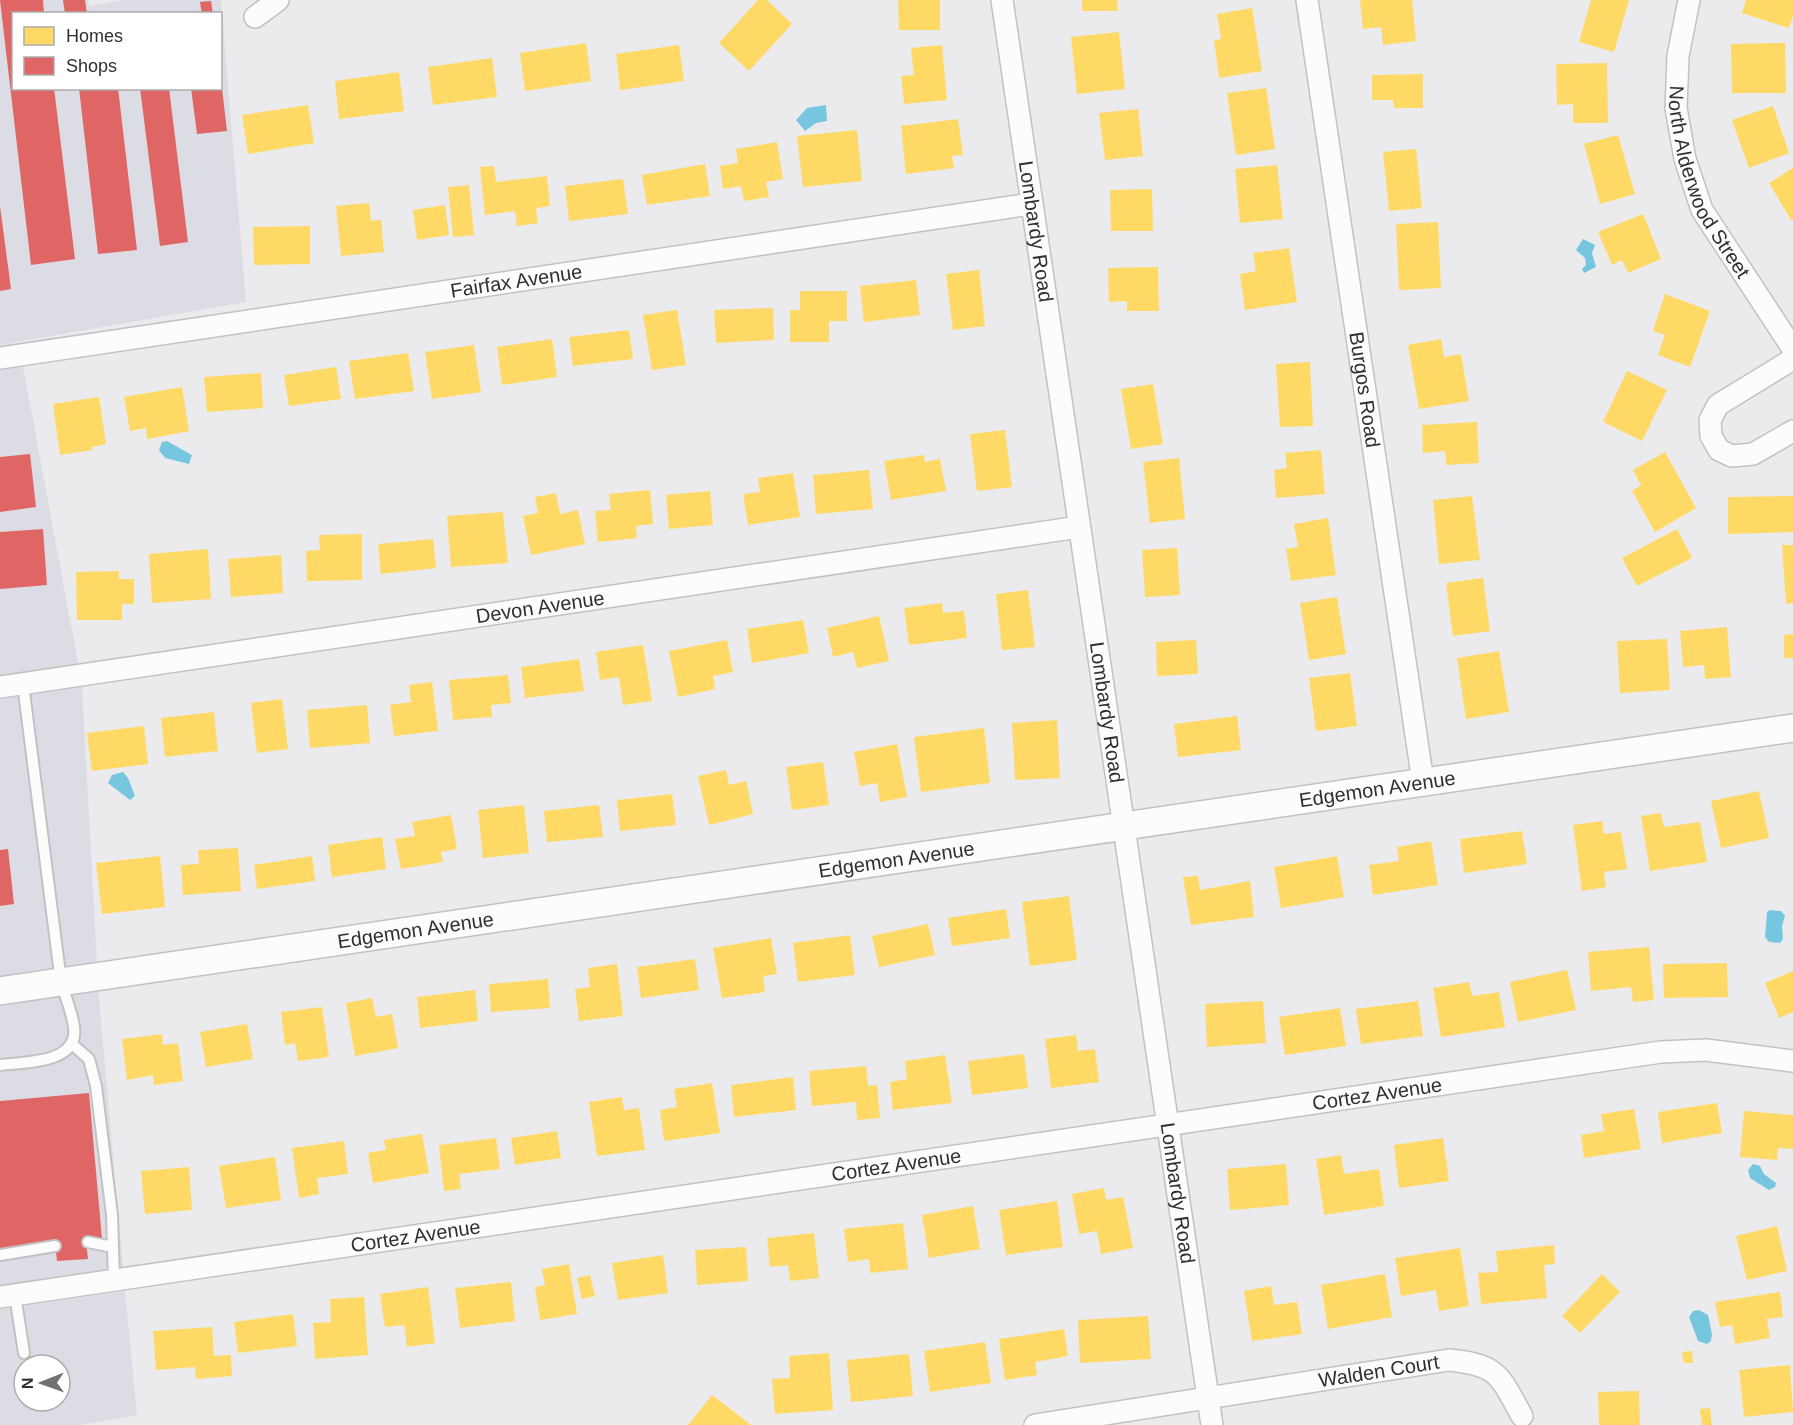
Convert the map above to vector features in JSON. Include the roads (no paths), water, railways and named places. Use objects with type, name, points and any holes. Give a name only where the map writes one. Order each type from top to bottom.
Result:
[{"type":"street","points":[[255,17],[278,0]]},
{"type":"street","name":"Lombardy Road","points":[[1002,0],[1124,825],[1166,1126],[1212,1425]]},
{"type":"street","name":"Burgos Road","points":[[1307,0],[1423,782]]},
{"type":"street","name":"North Alderwood Street","points":[[1689,0],[1678,56],[1676,108],[1685,159],[1702,210],[1793,349]]},
{"type":"street","name":"Fairfax Avenue","points":[[0,358],[1031,204]]},
{"type":"street","points":[[1793,359],[1718,405],[1710,420],[1711,436],[1719,450],[1732,456],[1754,454],[1793,431]]},
{"type":"street","name":"Devon Avenue","points":[[0,687],[1079,527]]},
{"type":"street","name":"Edgemon Avenue","points":[[0,991],[1793,728]]},
{"type":"street","name":"Cortez Avenue","points":[[7,1296],[1661,1052],[1706,1050],[1793,1060]]},
{"type":"street","name":"Walden Court","points":[[1035,1425],[1449,1360],[1479,1363],[1501,1378],[1522,1416]]},
{"type":"lane","points":[[0,1065],[46,1059],[62,1054],[72,1044],[75,1029],[61,982],[23,684]]},
{"type":"lane","points":[[72,1044],[89,1059],[96,1086],[113,1247],[114,1280]]},
{"type":"lane","points":[[88,1242],[113,1247]]},
{"type":"lane","points":[[0,1255],[55,1246]]},
{"type":"lane","points":[[7,1296],[24,1353]]},
{"type":"water","points":[[826,105],[827,121],[816,123],[805,131],[796,120],[807,108]]},
{"type":"water","points":[[1583,239],[1595,245],[1592,253],[1596,267],[1584,273],[1582,269],[1586,265],[1585,258],[1576,250]]},
{"type":"water","points":[[167,441],[192,455],[189,464],[165,458],[159,450],[162,442]]},
{"type":"water","points":[[123,772],[135,796],[130,800],[108,783],[112,775]]},
{"type":"water","points":[[1781,911],[1785,916],[1782,926],[1783,939],[1780,943],[1769,942],[1765,937],[1767,912]]},
{"type":"water","points":[[1753,1164],[1760,1166],[1764,1174],[1776,1183],[1775,1187],[1769,1190],[1750,1178],[1748,1170]]},
{"type":"water","points":[[1699,1310],[1708,1315],[1712,1334],[1711,1341],[1707,1344],[1698,1341],[1689,1317],[1693,1311]]}]
